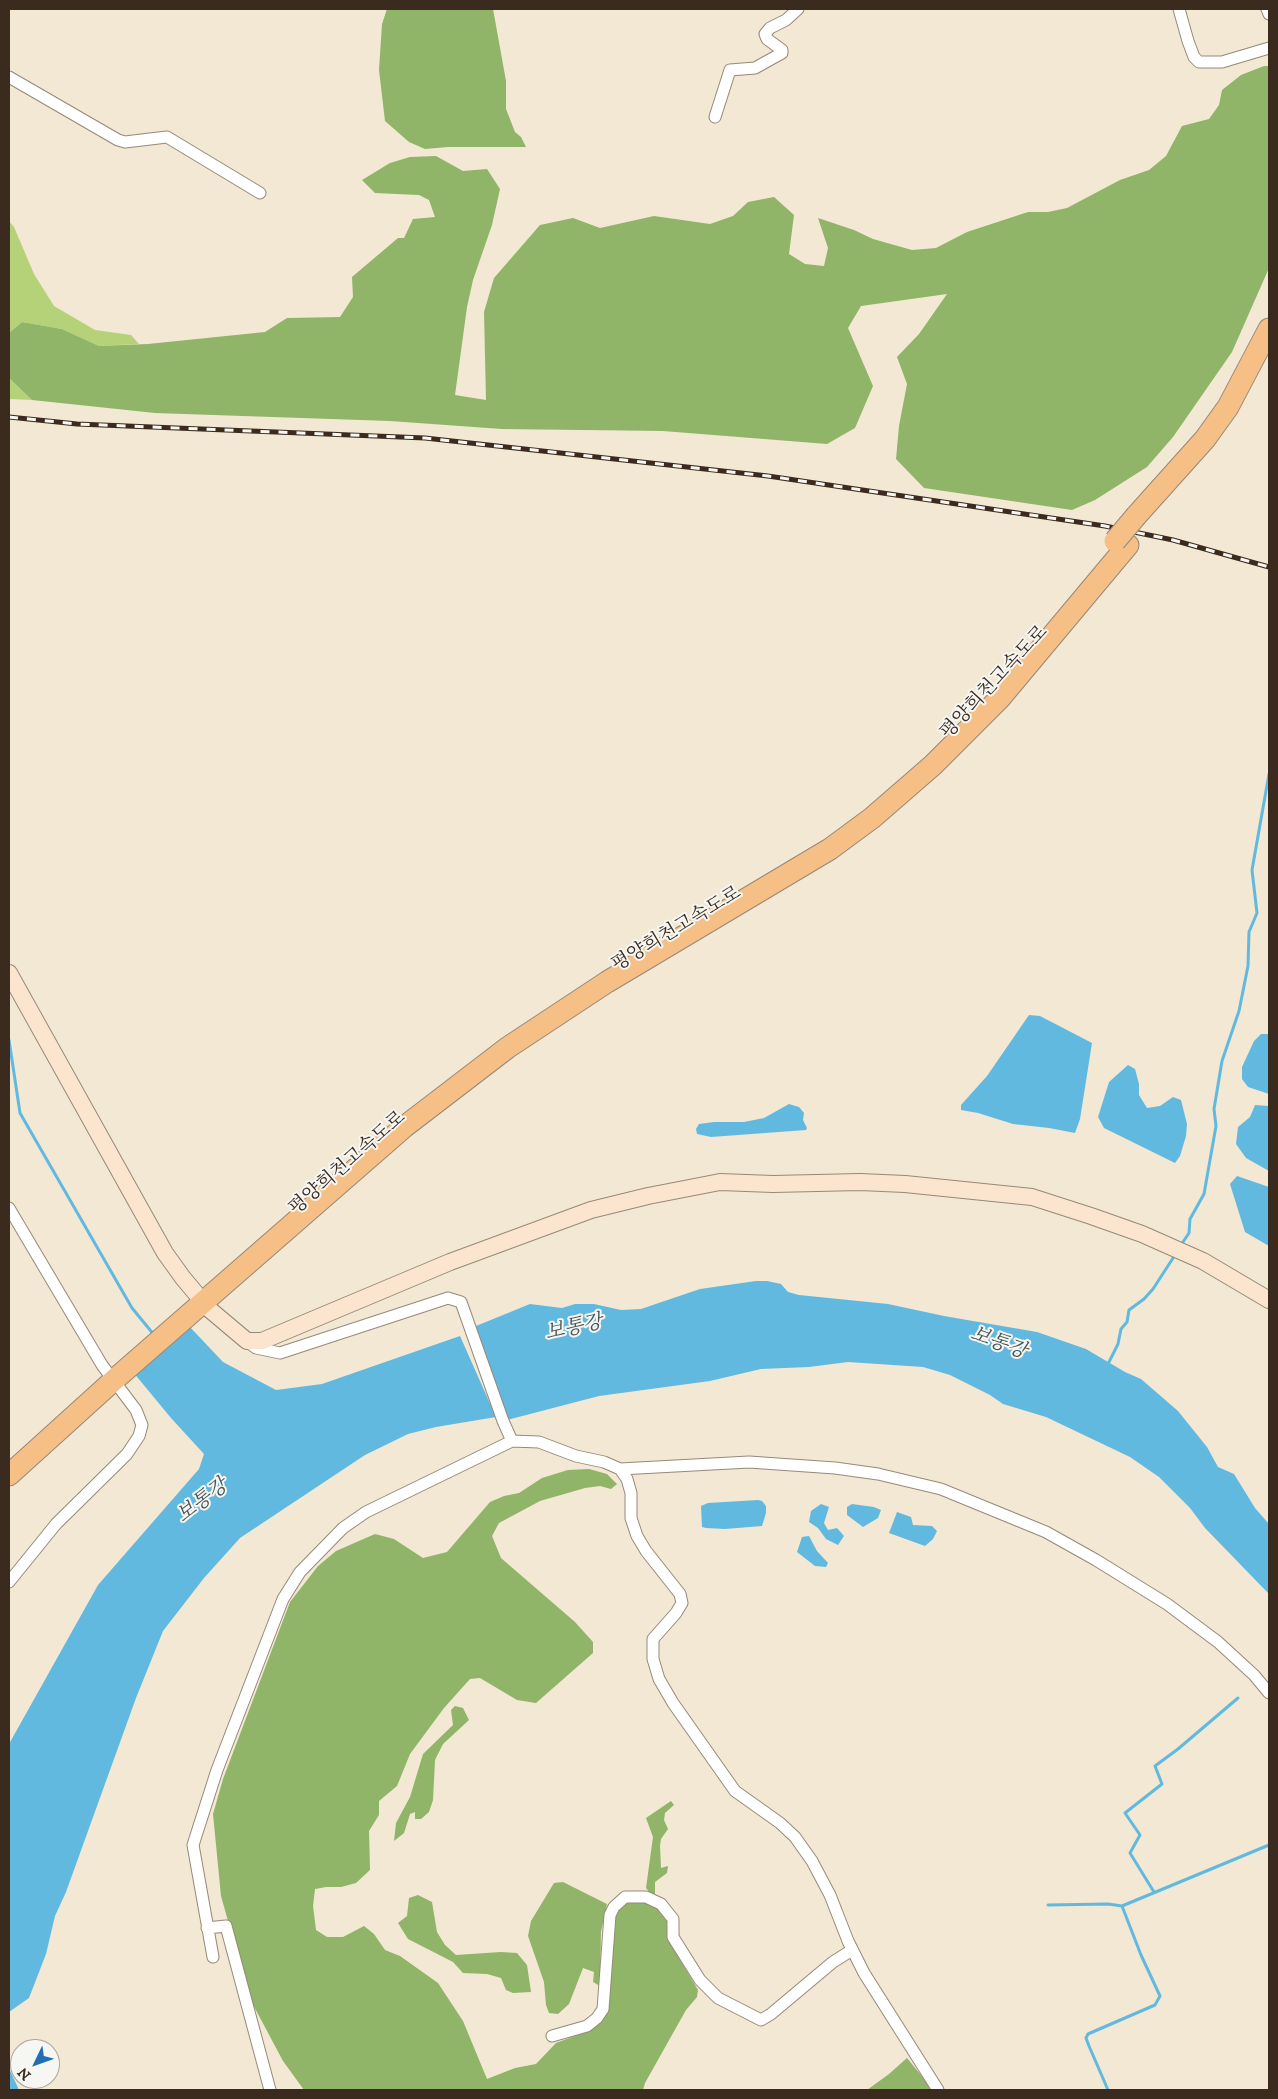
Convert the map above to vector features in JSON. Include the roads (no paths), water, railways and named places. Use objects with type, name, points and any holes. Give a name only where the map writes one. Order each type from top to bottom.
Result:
[{"type":"highway","name":"평양희천고속도로","points":[[9,1460],[196,1301],[408,1112],[496,1042],[562,999],[786,864],[826,837],[886,791],[985,698],[1026,654],[1122,543],[1205,439],[1228,407],[1269,329]]},
{"type":"highway","name":"평양희천고속도로","points":[[1142,518],[1202,457],[1241,407],[1269,355]]},
{"type":"highway","name":"평양희천고속도로","points":[[9,1475],[113,1373]]},
{"type":"main road","points":[[9,973],[165,1253],[196,1301],[247,1341],[262,1341],[450,1262],[591,1210],[648,1196],[720,1182],[773,1184],[860,1182],[923,1186],[1032,1198],[1142,1234],[1203,1261],[1269,1300]]},
{"type":"street","points":[[715,118],[730,70],[755,68],[782,52],[782,50],[767,39],[765,34],[770,28],[786,20],[798,9]]},
{"type":"street","points":[[1179,9],[1194,57],[1199,62],[1222,62],[1269,48]]},
{"type":"street","points":[[1267,9],[1269,14]]},
{"type":"street","points":[[9,77],[118,140],[125,142],[167,137],[260,193]]},
{"type":"street","points":[[9,1208],[113,1373],[142,1425],[139,1436],[127,1454],[56,1524],[9,1582]]},
{"type":"street","points":[[247,1341],[256,1348],[280,1353],[448,1298],[461,1302],[512,1442]]},
{"type":"street","points":[[213,1957],[193,1845],[217,1770],[283,1599],[300,1572],[342,1528],[366,1512],[512,1442],[526,1440],[539,1442],[576,1456],[604,1462],[620,1469],[748,1462],[835,1468],[869,1473],[941,1489],[1046,1532],[1104,1564],[1167,1604],[1218,1642],[1269,1693]]},
{"type":"street","points":[[620,1469],[627,1479],[631,1493],[631,1518],[637,1536],[646,1551],[680,1594],[682,1603],[676,1613],[653,1639],[653,1659],[659,1679],[673,1703],[735,1791],[780,1823],[795,1837],[812,1861],[830,1895],[852,1950],[880,1999],[938,2090]]},
{"type":"street","points":[[552,2036],[587,2026],[597,2018],[603,2009],[610,1915],[614,1907],[625,1897],[646,1896],[661,1904],[673,1919],[673,1937],[700,1980],[718,1998],[761,2020],[833,1962],[852,1950]]},
{"type":"street","points":[[207,1928],[226,1926],[270,2090]]},
{"type":"water","points":[[1029,1015],[1040,1016],[1092,1043],[1080,1119],[1075,1133],[1013,1124],[978,1113],[961,1110],[961,1105],[987,1076]]},
{"type":"water","points":[[1261,1034],[1269,1034],[1269,1094],[1248,1087],[1242,1079],[1242,1067],[1254,1041]]},
{"type":"water","points":[[1128,1065],[1135,1069],[1139,1084],[1139,1095],[1147,1108],[1160,1106],[1173,1097],[1181,1100],[1187,1124],[1186,1136],[1180,1156],[1175,1163],[1104,1128],[1098,1117],[1109,1082]]},
{"type":"water","points":[[789,1104],[799,1107],[804,1113],[803,1120],[807,1128],[806,1130],[711,1137],[697,1134],[696,1129],[699,1124],[744,1122],[764,1118]]},
{"type":"water","points":[[1255,1105],[1269,1106],[1269,1171],[1246,1158],[1236,1144],[1238,1127],[1250,1117]]},
{"type":"water","points":[[1237,1176],[1269,1187],[1269,1246],[1245,1232],[1230,1184]]},
{"type":"water","name":"보통강","points":[[756,1281],[781,1284],[788,1292],[799,1295],[888,1304],[1037,1332],[1086,1349],[1125,1372],[1141,1379],[1178,1411],[1207,1447],[1218,1467],[1234,1474],[1255,1508],[1269,1524],[1269,1594],[1159,1477],[1130,1457],[1046,1417],[1003,1404],[990,1395],[950,1375],[923,1367],[848,1362],[809,1367],[761,1369],[710,1381],[599,1396],[507,1420],[476,1326],[530,1304],[562,1308],[575,1304],[594,1304],[621,1310],[641,1309],[700,1289]]},
{"type":"water","name":"보통강","points":[[189,1326],[223,1362],[276,1390],[322,1384],[460,1336],[496,1417],[436,1427],[408,1434],[365,1455],[240,1538],[204,1578],[163,1631],[136,1698],[66,1892],[55,1916],[46,1954],[29,1998],[9,2012],[9,1744],[98,1585],[199,1469],[204,1454],[133,1372]]},
{"type":"water","points":[[762,1501],[766,1506],[762,1526],[725,1529],[702,1527],[701,1506],[708,1503]]},
{"type":"water","points":[[821,1504],[829,1507],[824,1523],[828,1530],[837,1528],[844,1536],[838,1545],[826,1539],[818,1528],[809,1522],[811,1511]]},
{"type":"water","points":[[852,1504],[874,1507],[881,1510],[878,1518],[863,1527],[847,1515],[847,1507]]},
{"type":"water","points":[[897,1512],[911,1517],[913,1525],[932,1526],[937,1531],[933,1539],[925,1546],[889,1533]]},
{"type":"water","points":[[809,1536],[817,1551],[828,1563],[826,1567],[815,1566],[797,1552],[802,1537]]},
{"type":"water","points":[[9,2068],[10,2089],[19,2090],[9,2090]]},
{"type":"waterway","points":[[1181,1245],[1189,1233],[1190,1219],[1204,1194],[1216,1126],[1214,1109],[1222,1061],[1239,1011],[1248,966],[1249,932],[1257,913],[1252,870],[1269,774]]},
{"type":"waterway","points":[[9,1040],[20,1113],[132,1308],[155,1336]]},
{"type":"waterway","points":[[1107,1366],[1118,1344],[1121,1329],[1127,1322],[1129,1310],[1144,1299],[1153,1289],[1175,1255]]},
{"type":"waterway","points":[[1154,1892],[1130,1853],[1140,1835],[1125,1813],[1162,1784],[1155,1766],[1238,1698]]},
{"type":"waterway","points":[[1108,2090],[1086,2038],[1088,2034],[1155,2005],[1160,1996],[1141,1955],[1122,1906],[1269,1845]]},
{"type":"waterway","points":[[1048,1905],[1108,1904],[1122,1906]]},
{"type":"railway","points":[[9,417],[77,424],[425,438],[768,476],[1105,526],[1173,540],[1269,567]]}]
